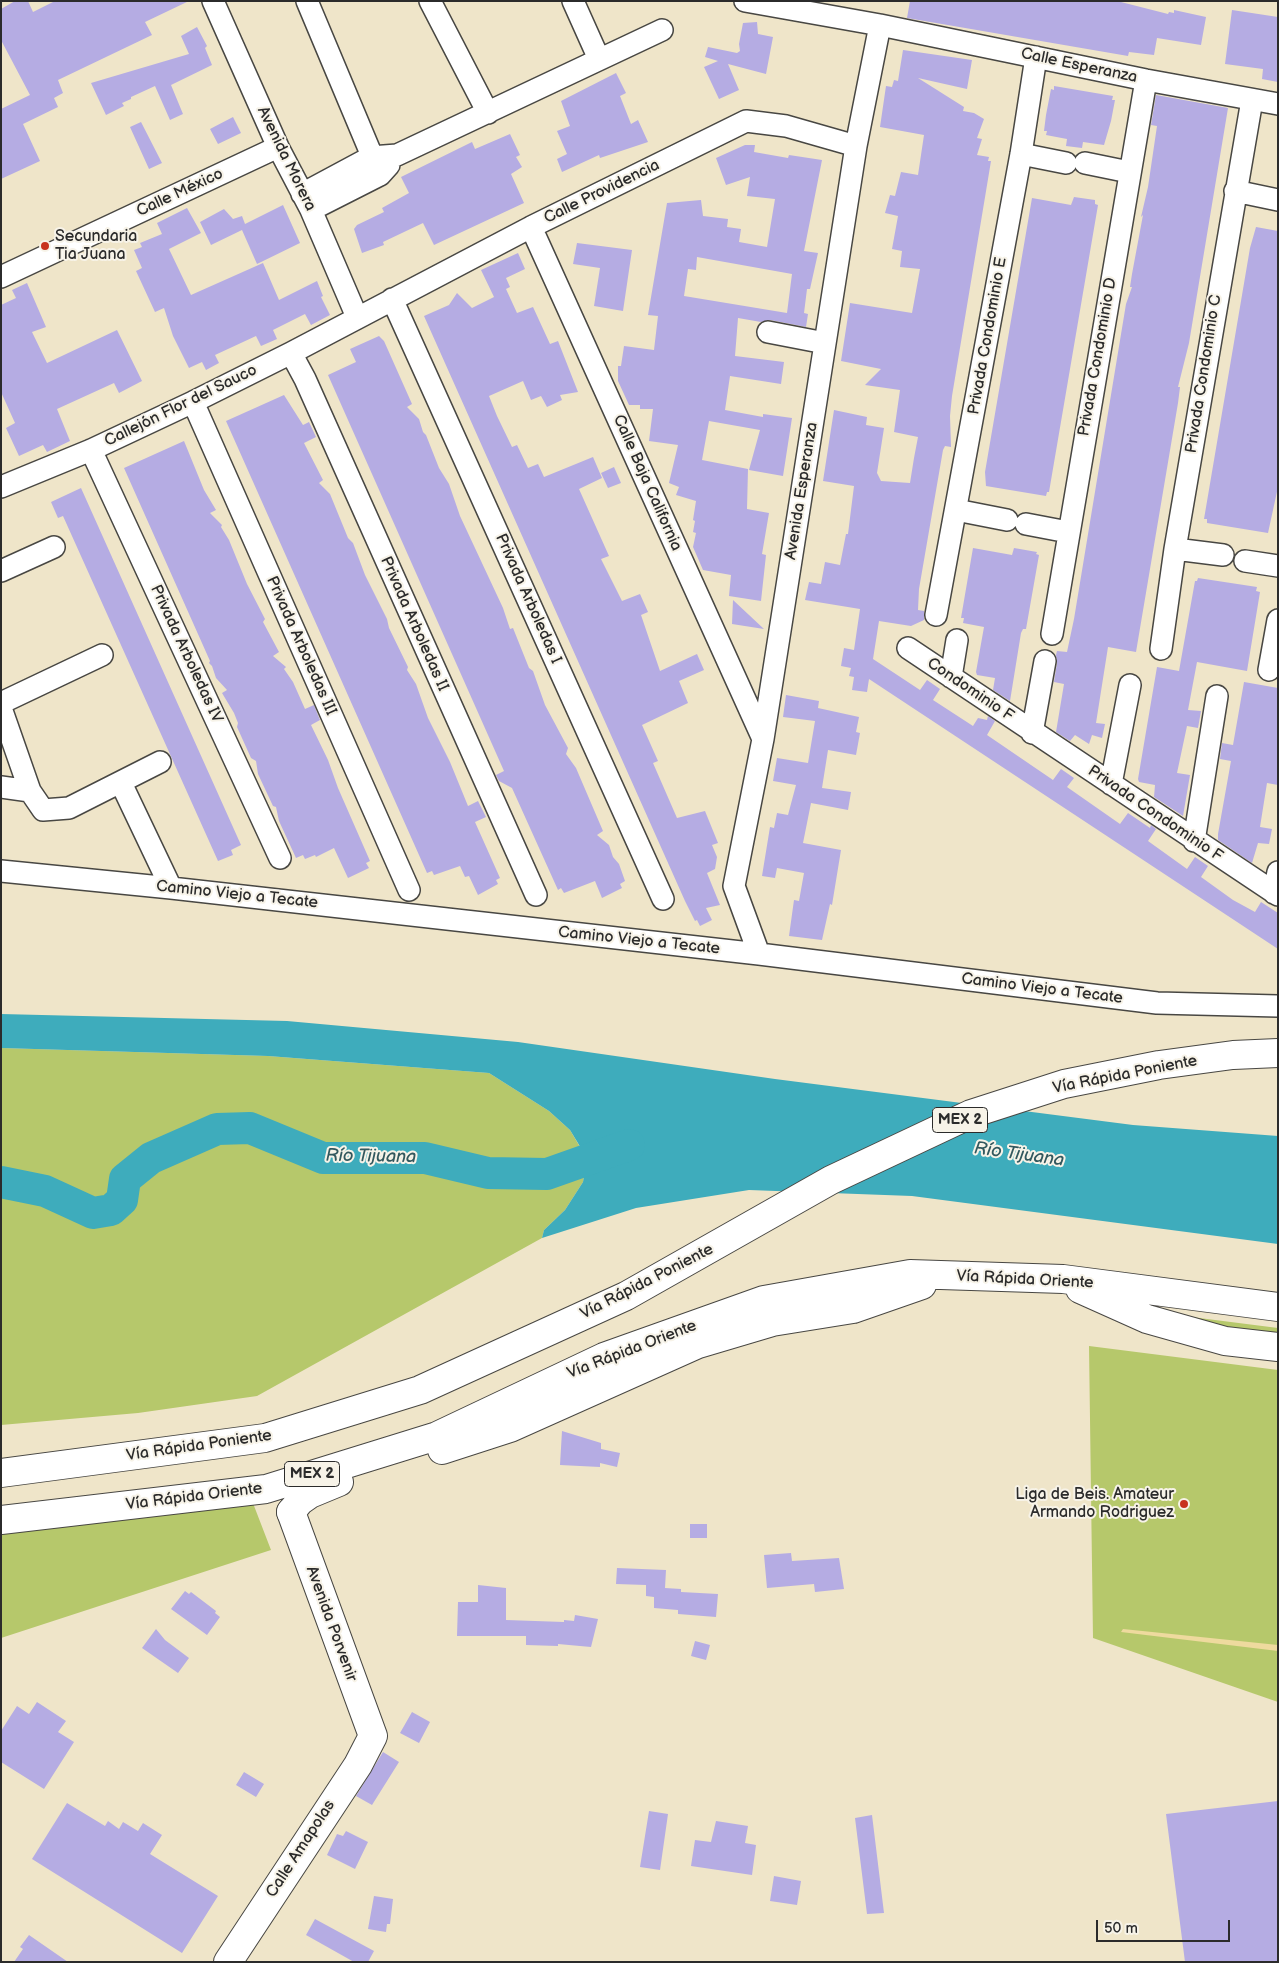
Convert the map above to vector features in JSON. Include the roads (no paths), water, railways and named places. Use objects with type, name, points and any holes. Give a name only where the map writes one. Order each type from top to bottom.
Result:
[{"type":"main road","name":"Vía Rápida Poniente","points":[[1,1473],[265,1438],[420,1390],[626,1296],[831,1180],[971,1114],[1064,1084],[1158,1065],[1233,1055],[1278,1053]]},
{"type":"main road","name":"Vía Rápida Oriente","points":[[1,1520],[266,1488],[437,1436],[604,1357],[764,1300],[910,1274],[1063,1279],[1278,1307]]},
{"type":"main road","name":"Avenida Porvenir","points":[[373,1736],[290,1512],[300,1501],[323,1487],[510,1428],[698,1344],[772,1322],[853,1309],[952,1275]]},
{"type":"main road","points":[[1063,1279],[1104,1301],[1147,1319],[1224,1341],[1278,1347]]},
{"type":"main road","name":"Calle Amapolas","points":[[228,1962],[358,1765],[373,1736]]},
{"type":"street","name":"Avenida Morera","points":[[213,1],[278,147],[307,202],[357,317]]},
{"type":"street","points":[[307,1],[376,166]]},
{"type":"street","points":[[430,1],[488,113]]},
{"type":"street","points":[[573,1],[598,59]]},
{"type":"street","points":[[745,1],[880,25]]},
{"type":"street","name":"Calle Esperanza","points":[[880,25],[1146,80],[1278,104]]},
{"type":"street","name":"Avenida Esperanza","points":[[759,954],[734,886],[763,739],[856,146],[880,25]]},
{"type":"street","points":[[307,202],[397,155],[662,30]]},
{"type":"street","name":"Privada Condominio E","points":[[936,615],[1022,154],[1036,57]]},
{"type":"street","name":"Privada Condominio D","points":[[1052,634],[1146,80]]},
{"type":"street","name":"Privada Condominio C","points":[[1161,649],[1175,549],[1252,100]]},
{"type":"street","name":"Calle Providencia","points":[[357,317],[531,227],[746,121],[786,126],[856,146]]},
{"type":"street","name":"Calle México","points":[[1,277],[278,147]]},
{"type":"street","points":[[1022,154],[1129,172]]},
{"type":"street","points":[[1235,192],[1278,200]]},
{"type":"street","name":"Calle Baja California","points":[[531,227],[763,739]]},
{"type":"street","name":"Privada Arboledas I","points":[[392,299],[663,899]]},
{"type":"street","name":"Callejón Flor del Sauco","points":[[1,487],[91,450],[193,402],[291,353],[357,317]]},
{"type":"street","points":[[768,332],[825,343]]},
{"type":"street","name":"Privada Arboledas II","points":[[291,353],[536,895]]},
{"type":"street","name":"Privada Arboledas III","points":[[193,402],[409,890]]},
{"type":"street","name":"Privada Arboledas IV","points":[[91,450],[280,858]]},
{"type":"street","points":[[956,510],[1068,532]]},
{"type":"street","points":[[1,571],[54,547]]},
{"type":"street","points":[[1175,549],[1223,555]]},
{"type":"street","points":[[1245,561],[1278,566]]},
{"type":"street","points":[[1269,670],[1278,620]]},
{"type":"street","points":[[951,677],[957,640]]},
{"type":"street","name":"Condominio F","points":[[908,648],[1032,733]]},
{"type":"street","points":[[1,703],[102,656]]},
{"type":"street","points":[[1032,733],[1045,661]]},
{"type":"street","points":[[1111,784],[1130,685]]},
{"type":"street","points":[[1194,841],[1218,696]]},
{"type":"street","points":[[1,708],[30,790],[43,810],[69,808],[160,762]]},
{"type":"street","name":"Privada Condominio F","points":[[1032,733],[1276,894]]},
{"type":"street","points":[[121,783],[171,888]]},
{"type":"street","points":[[1,787],[30,790]]},
{"type":"street","name":"Camino Viejo a Tecate","points":[[1,871],[171,888],[759,954],[1157,1003],[1278,1006]]},
{"type":"street","points":[[1276,894],[1278,872]]},
{"type":"water","points":[[1,1014],[287,1021],[518,1042],[775,1079],[1133,1125],[1278,1136],[1278,1244],[912,1196],[749,1190],[636,1208],[542,1238],[544,1230],[565,1210],[583,1182],[587,1158],[570,1130],[549,1111],[489,1073],[268,1056],[1,1048]]},
{"type":"waterway","name":"Río Tijuana","points":[[1,1182],[45,1191],[93,1213],[111,1210],[122,1200],[125,1179],[151,1158],[217,1129],[250,1128],[323,1158],[425,1158],[488,1173],[547,1174],[629,1145]]},
{"type":"place","name":"Secundaria Tia Juana","points":[[45,246]]},
{"type":"place","name":"Liga de Beis. Amateur Armando Rodriguez","points":[[1184,1504]]}]
